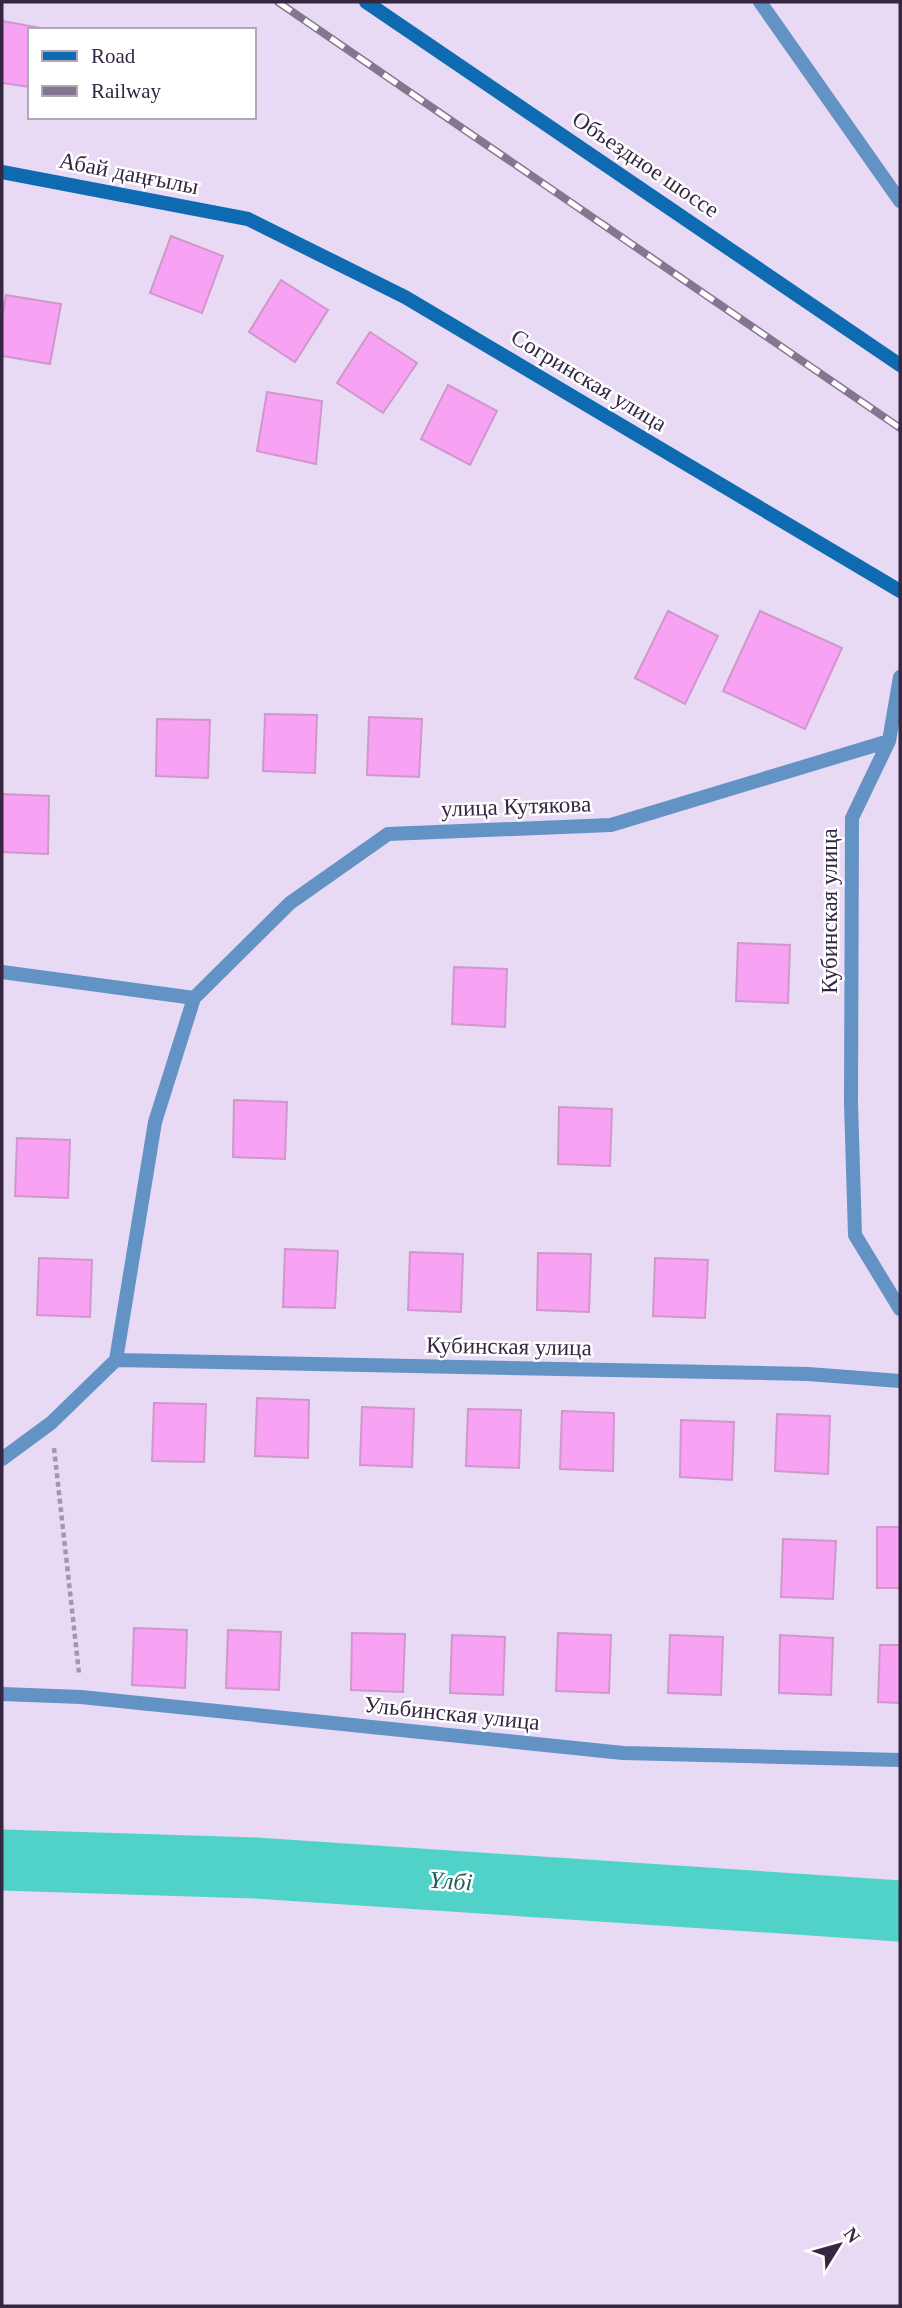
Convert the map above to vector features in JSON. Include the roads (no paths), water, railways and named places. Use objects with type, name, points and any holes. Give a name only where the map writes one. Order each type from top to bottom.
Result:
[{"type":"main road","name":"Объездное шоссе","points":[[366,2],[900,365]]},
{"type":"main road","name":"Абай даңғылы","points":[[2,172],[248,219]]},
{"type":"main road","name":"Согринская улица","points":[[248,219],[405,297],[900,591]]},
{"type":"street","points":[[760,2],[900,201]]},
{"type":"street","name":"Кубинская улица","points":[[900,677],[889,741],[852,818],[851,1103],[855,1235],[900,1309]]},
{"type":"street","name":"улица Кутякова","points":[[116,1360],[155,1122],[194,998],[290,903],[388,834],[611,825],[889,741]]},
{"type":"street","points":[[2,972],[194,998]]},
{"type":"street","points":[[2,1459],[51,1423],[116,1360]]},
{"type":"street","name":"Кубинская улица","points":[[116,1360],[808,1374],[900,1381]]},
{"type":"street","name":"Ульбинская улица","points":[[2,1694],[81,1698],[623,1753],[900,1760]]},
{"type":"waterway","name":"Үлбі","points":[[2,1860],[255,1868],[900,1911]]},
{"type":"railway","points":[[278,2],[900,428]]}]
